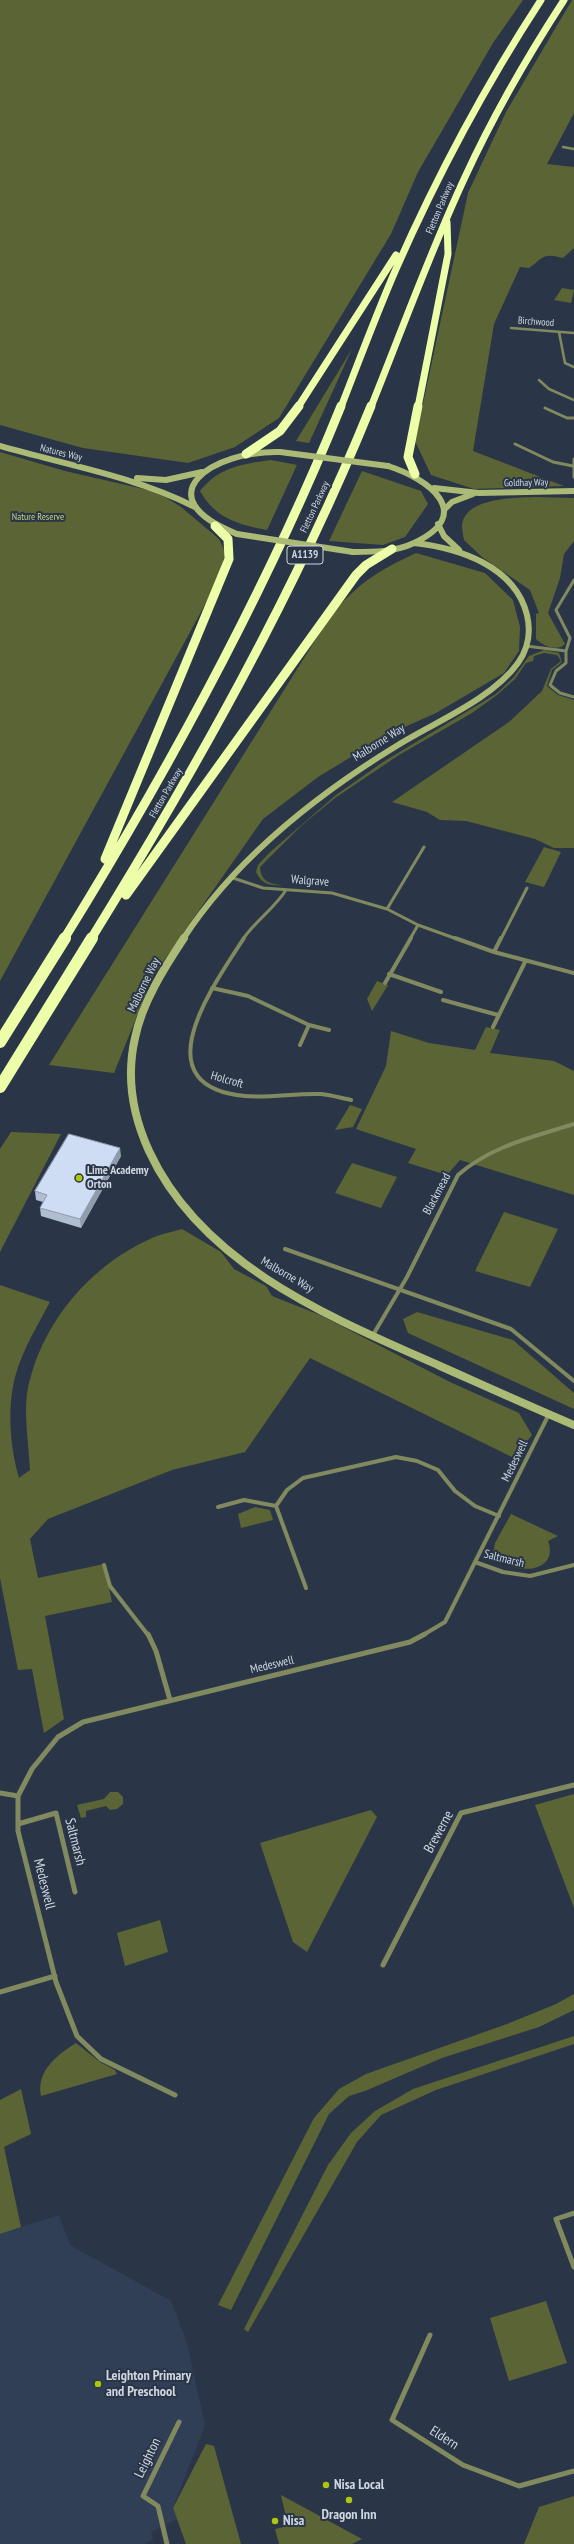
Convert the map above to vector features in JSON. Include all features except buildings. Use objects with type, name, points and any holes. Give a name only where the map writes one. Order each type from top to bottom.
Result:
[{"type":"highway","name":"Fletton Parkway","points":[[0,1042],[87,903],[165,768],[271,562],[313,471],[396,271],[421,217],[478,103],[541,0]]},
{"type":"highway","name":"Fletton Parkway","points":[[0,1087],[179,794],[238,688],[300,566],[345,468],[465,176],[501,106],[564,0]]},
{"type":"highway","points":[[246,454],[272,439],[290,420],[421,217]]},
{"type":"highway","points":[[415,474],[408,457],[448,254],[447,219]]},
{"type":"highway","points":[[87,903],[229,559],[228,539],[215,526]]},
{"type":"highway","points":[[74,968],[356,575],[366,565],[392,549]]},
{"type":"street","points":[[563,147],[574,149]]},
{"type":"street","name":"Birchwood","points":[[511,328],[574,333]]},
{"type":"street","name":"Birchwood","points":[[559,332],[565,363],[574,367]]},
{"type":"street","points":[[539,380],[549,389],[574,400]]},
{"type":"street","points":[[545,408],[567,418],[574,418]]},
{"type":"street","points":[[515,444],[553,462],[574,466]]},
{"type":"street","name":"Natures Way","points":[[0,446],[118,476],[162,490],[195,507],[215,526]]},
{"type":"street","points":[[195,507],[192,493],[198,478],[204,472],[222,461],[246,454],[280,452],[388,466],[415,474],[434,488],[440,495],[444,510],[438,524],[428,534],[414,543],[392,549],[353,552],[237,534],[215,526]]},
{"type":"street","points":[[574,459],[574,477]]},
{"type":"street","name":"Natures Way","points":[[118,476],[166,480],[204,472]]},
{"type":"street","name":"Goldhay Way","points":[[434,488],[479,493],[574,491]]},
{"type":"street","name":"Goldhay Way","points":[[444,510],[452,502],[479,493]]},
{"type":"street","name":"Malborne Way","points":[[438,524],[444,536],[466,555],[504,578],[522,597],[529,622],[530,634],[522,658],[499,682],[457,711],[402,742],[343,780],[284,827],[230,877],[211,899],[178,946],[144,1009],[133,1044],[132,1086],[139,1124],[147,1150],[181,1204],[207,1234],[244,1264],[373,1335],[574,1425]]},
{"type":"street","name":"Malborne Way","points":[[414,543],[432,544],[466,555]]},
{"type":"street","points":[[574,582],[556,610],[572,638],[566,651],[566,663],[556,672],[550,685],[560,693],[574,697]]},
{"type":"street","points":[[526,646],[566,651]]},
{"type":"street","points":[[387,909],[424,847]]},
{"type":"street","name":"Walgrave","points":[[230,877],[263,888],[332,893],[387,909],[418,925],[494,952],[525,962],[574,974]]},
{"type":"street","points":[[494,952],[527,888]]},
{"type":"street","name":"Holcroft","points":[[286,890],[274,908],[258,919],[239,944],[212,988],[189,1044],[188,1063],[193,1074],[202,1084],[244,1096],[264,1098],[320,1094],[351,1100]]},
{"type":"street","points":[[384,983],[418,925]]},
{"type":"street","points":[[493,1027],[525,962]]},
{"type":"street","points":[[389,974],[441,992]]},
{"type":"street","points":[[212,988],[266,1002],[309,1025],[329,1030]]},
{"type":"street","points":[[443,1000],[498,1015]]},
{"type":"street","points":[[300,1045],[309,1025]]},
{"type":"street","name":"Blackmead","points":[[373,1335],[400,1290],[446,1194],[458,1174],[469,1164],[485,1155],[574,1124]]},
{"type":"street","points":[[285,1249],[511,1329],[574,1381]]},
{"type":"street","name":"Medeswell","points":[[175,2095],[101,2058],[75,2032],[55,1976],[18,1824],[18,1796],[32,1769],[58,1737],[70,1728],[83,1722],[410,1642],[445,1622],[549,1414]]},
{"type":"street","points":[[276,1506],[287,1490],[303,1478],[396,1457],[417,1461],[438,1470],[455,1491],[475,1506],[499,1516]]},
{"type":"street","points":[[218,1507],[244,1500],[276,1506]]},
{"type":"street","points":[[276,1506],[306,1588]]},
{"type":"street","name":"Saltmarsh","points":[[476,1562],[503,1572],[530,1576],[574,1565]]},
{"type":"street","points":[[104,1565],[110,1586],[146,1630],[156,1651],[170,1700]]},
{"type":"street","name":"Brewerne","points":[[383,1965],[461,1813],[574,1785]]},
{"type":"street","points":[[0,1792],[18,1796]]},
{"type":"street","name":"Saltmarsh","points":[[18,1824],[56,1813],[75,1892]]},
{"type":"street","points":[[0,1992],[55,1976]]},
{"type":"street","points":[[574,2213],[556,2218],[574,2267]]},
{"type":"street","name":"Eldern","points":[[430,2335],[392,2420],[463,2464],[519,2486],[574,2471]]},
{"type":"street","name":"Leighton","points":[[167,2544],[158,2506],[143,2496],[179,2422]]},
{"type":"shaded area","name":"Leighton Primary and Preschool","points":[[59,2215],[70,2245],[171,2301],[187,2343],[205,2425],[173,2508],[177,2519],[151,2532],[153,2540],[145,2544],[0,2544],[0,2234]]},
{"type":"green space","points":[[0,0],[523,0],[493,43],[418,172],[391,234],[279,418],[235,447],[188,463],[83,448],[0,425]]},
{"type":"green space","points":[[572,0],[574,0],[574,113],[547,164],[574,167],[574,248],[563,258],[548,256],[542,258],[529,268],[520,267],[494,324],[473,451],[564,486],[474,489],[431,475],[415,441],[468,193],[506,112]]},
{"type":"green space","points":[[562,288],[574,290],[571,303],[554,300]]},
{"type":"green space","points":[[352,349],[309,443],[296,441]]},
{"type":"green space","name":"Nature Reserve","points":[[0,452],[65,471],[148,490],[165,497],[181,507],[219,539],[225,552],[220,577],[0,981]]},
{"type":"green space","points":[[271,460],[297,465],[267,530],[237,523],[220,514],[206,500],[200,491],[215,477],[232,468],[250,463]]},
{"type":"green space","points":[[362,471],[421,491],[428,504],[405,537],[383,545],[329,541]]},
{"type":"green space","points":[[536,497],[574,498],[574,541],[564,554],[560,578],[548,613],[565,644],[558,648],[546,646],[536,639],[536,614],[539,613],[530,590],[482,557],[464,540],[462,524],[466,515],[473,509],[482,504],[493,501]]},
{"type":"green space","points":[[416,553],[485,573],[513,600],[520,627],[519,651],[504,673],[436,713],[389,734],[318,777],[263,819],[153,976],[114,1073],[49,1065],[331,615],[351,594],[370,578]]},
{"type":"green space","points":[[544,650],[559,653],[562,662],[552,670],[547,686],[558,695],[574,700],[574,848],[554,848],[535,839],[466,821],[440,820],[427,812],[392,802],[509,722],[542,691],[551,669],[561,661],[557,655],[544,653],[534,656],[533,661],[526,663],[515,679],[497,695],[472,713],[399,755],[335,798],[302,825],[260,867],[262,876],[266,881],[273,884],[282,885],[273,885],[263,882],[256,872],[258,865],[269,853],[336,795],[383,762],[496,694],[513,678],[529,656]]},
{"type":"green space","points":[[544,847],[561,852],[544,887],[525,882]]},
{"type":"green space","points":[[377,981],[388,985],[372,1011],[367,999]]},
{"type":"green space","points":[[486,1027],[500,1030],[490,1053],[554,1061],[574,1071],[574,1195],[460,1160],[447,1175],[408,1163],[416,1149],[356,1129],[386,1066],[391,1031],[429,1043],[475,1050]]},
{"type":"green space","points":[[350,1105],[362,1109],[353,1127],[335,1130]]},
{"type":"green space","points":[[11,1132],[61,1134],[0,1252],[0,1149]]},
{"type":"green space","points":[[352,1163],[397,1177],[381,1208],[335,1193]]},
{"type":"green space","points":[[504,1212],[558,1229],[530,1287],[475,1271]]},
{"type":"green space","points":[[182,1229],[221,1252],[234,1269],[266,1286],[272,1296],[320,1315],[450,1382],[519,1413],[532,1435],[514,1458],[310,1358],[245,1452],[172,1470],[48,1519],[30,1539],[38,1578],[104,1564],[112,1602],[45,1616],[64,1719],[44,1733],[32,1669],[18,1670],[0,1578],[0,1285],[50,1302],[30,1339],[15,1377],[10,1414],[13,1454],[19,1478],[30,1470],[26,1421],[27,1394],[33,1369],[55,1322],[87,1282],[106,1265],[127,1251],[150,1239]]},
{"type":"green space","points":[[417,1312],[513,1340],[574,1393],[574,1409],[408,1333],[403,1319]]},
{"type":"green space","points":[[255,1507],[270,1510],[273,1520],[241,1528],[238,1514]]},
{"type":"green space","points":[[511,1514],[558,1536],[548,1541],[550,1555],[544,1564],[538,1567],[525,1569],[511,1566],[493,1554],[495,1543]]},
{"type":"green space","points":[[110,1792],[118,1792],[123,1797],[123,1804],[117,1809],[110,1810],[106,1806],[86,1811],[86,1817],[81,1818],[77,1805],[104,1799]]},
{"type":"green space","points":[[574,1794],[574,1908],[535,1805]]},
{"type":"green space","points":[[371,1810],[377,1817],[307,1952],[293,1942],[260,1843]]},
{"type":"green space","points":[[160,1920],[168,1952],[125,1966],[117,1933]]},
{"type":"green space","points":[[574,1994],[574,2010],[539,2027],[442,2058],[365,2091],[349,2096],[329,2114],[231,2310],[218,2305],[314,2118],[339,2089],[366,2074],[507,2024],[556,2004]]},
{"type":"green space","points":[[574,2036],[574,2044],[436,2090],[381,2115],[357,2142],[248,2332],[244,2329],[328,2165],[351,2133],[375,2111],[413,2089]]},
{"type":"green space","points":[[76,2043],[100,2062],[115,2070],[117,2074],[41,2096],[40,2087],[45,2071],[55,2058]]},
{"type":"green space","points":[[21,2089],[31,2134],[4,2147],[21,2227],[0,2234],[0,2100]]},
{"type":"green space","points":[[546,2301],[567,2363],[509,2381],[490,2318]]},
{"type":"green space","points":[[206,2444],[214,2446],[241,2544],[186,2544],[173,2508]]},
{"type":"green space","points":[[281,2495],[362,2539],[352,2544],[279,2544],[275,2529],[288,2526]]},
{"type":"green space","points":[[574,2496],[574,2544],[524,2544],[539,2507]]},
{"type":"place","name":"Lime Academy Orton","points":[[79,1178]]},
{"type":"place","name":"Leighton Primary and Preschool","points":[[98,2384]]},
{"type":"place","name":"Nisa Local","points":[[326,2485]]},
{"type":"place","name":"Dragon Inn","points":[[349,2500]]},
{"type":"place","name":"Nisa","points":[[275,2521]]}]
